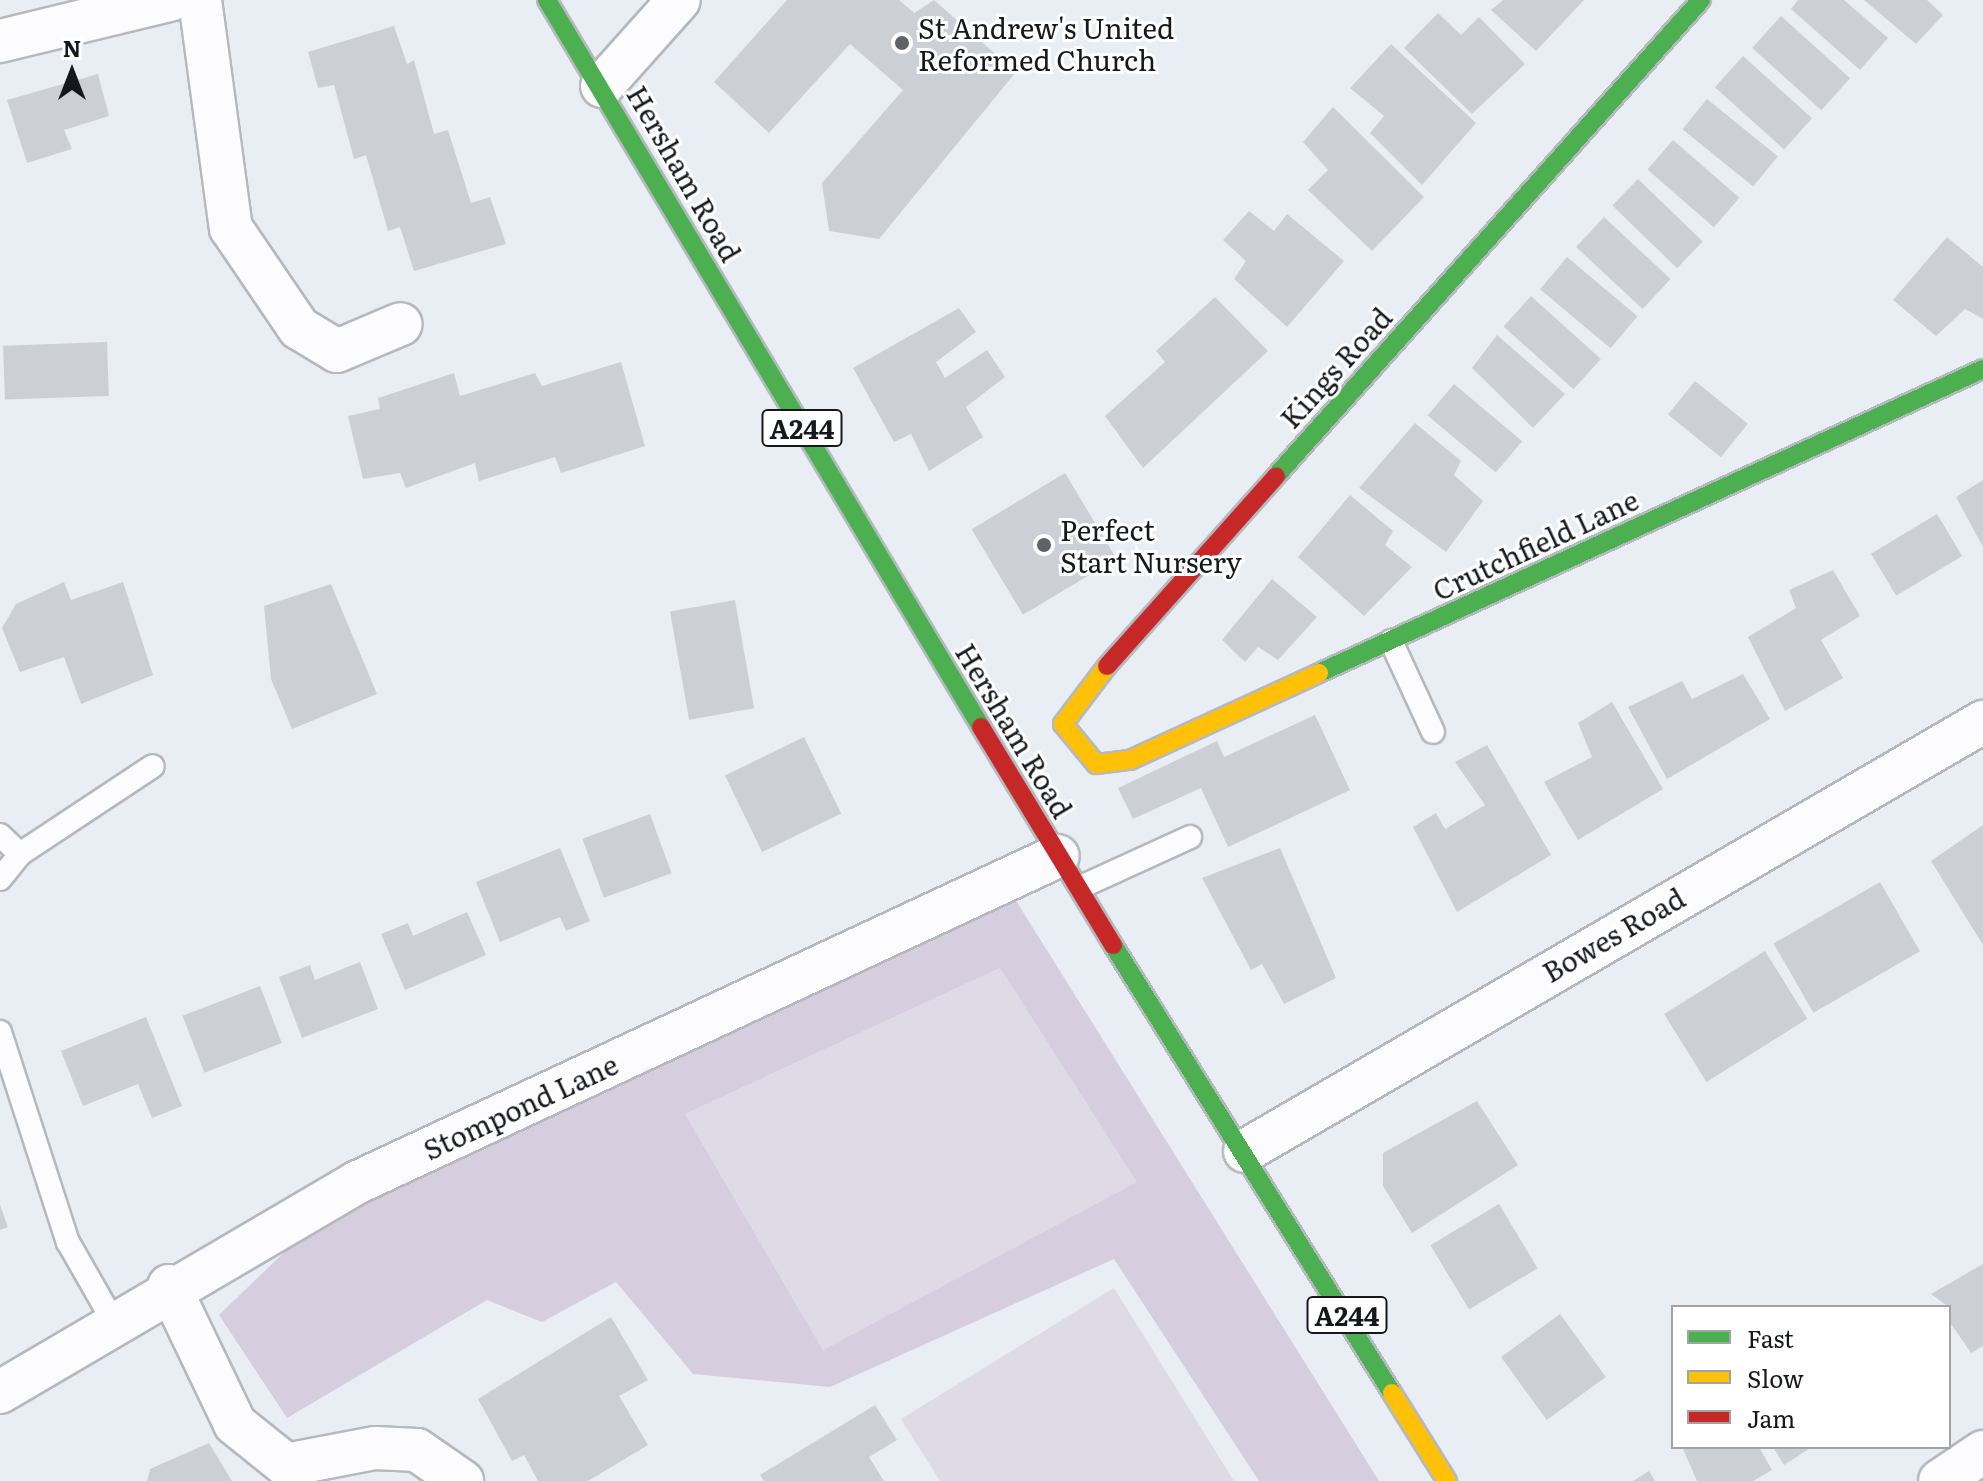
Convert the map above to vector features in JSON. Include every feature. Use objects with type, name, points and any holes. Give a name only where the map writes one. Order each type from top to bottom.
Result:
[{"type":"street","points":[[0,41],[170,0]]},
{"type":"street","points":[[200,0],[231,228],[299,328],[337,351],[401,324]]},
{"type":"street","name":"Hersham Road","points":[[547,0],[602,86],[1069,872],[1245,1151],[1447,1481]]},
{"type":"street","points":[[602,86],[679,0]]},
{"type":"street","name":"Kings Road","points":[[1110,767],[1096,764],[1070,739],[1063,724],[1071,706],[1701,0]]},
{"type":"street","name":"Crutchfield Lane","points":[[1110,767],[1983,369]]},
{"type":"street","name":"Bowes Road","points":[[1245,1151],[1983,722]]},
{"type":"street","name":"Stompond Lane","points":[[0,1392],[169,1286],[356,1183],[1069,872]]},
{"type":"street","points":[[169,1286],[235,1424],[286,1465],[375,1448],[417,1450],[462,1481]]},
{"type":"street","points":[[1940,1481],[1983,1452]]},
{"type":"lane","points":[[1391,641],[1433,732]]},
{"type":"lane","points":[[0,879],[20,854],[153,766]]},
{"type":"lane","points":[[0,835],[20,854]]},
{"type":"lane","points":[[1069,872],[1190,837]]},
{"type":"lane","points":[[0,1032],[68,1242],[113,1321]]},
{"type":"shaded area","points":[[1003,880],[1379,1481],[1259,1481],[1114,1259],[830,1387],[693,1374],[616,1282],[542,1322],[487,1300],[287,1418],[219,1315],[356,1183]],"holes":[[[1000,968],[1137,1182],[823,1350],[685,1114]]]},
{"type":"shaded area","points":[[1000,968],[1138,1182],[823,1350],[685,1114]]},
{"type":"shaded area","points":[[1114,1288],[1234,1481],[940,1481],[901,1419]]},
{"type":"building","points":[[787,0],[899,0],[914,13],[934,0],[1016,72],[879,239],[829,231],[822,183],[903,90],[850,44],[769,133],[714,82]]},
{"type":"building","points":[[1503,0],[1584,0],[1536,51],[1491,10]]},
{"type":"building","points":[[1798,0],[1844,0],[1888,38],[1860,70],[1791,9]]},
{"type":"building","points":[[1864,0],[1927,0],[1943,15],[1916,44]]},
{"type":"building","points":[[1438,13],[1461,35],[1479,17],[1525,64],[1472,114],[1404,48]]},
{"type":"building","points":[[1781,16],[1850,78],[1821,110],[1752,48]]},
{"type":"building","points":[[394,26],[407,64],[414,60],[434,134],[448,130],[471,203],[490,197],[506,244],[414,271],[400,227],[388,231],[366,155],[354,159],[334,85],[318,88],[308,52]]},
{"type":"building","points":[[1391,44],[1476,123],[1422,185],[1370,133],[1384,116],[1350,88]]},
{"type":"building","points":[[1743,56],[1812,118],[1784,149],[1715,87]]},
{"type":"building","points":[[98,74],[109,116],[64,130],[72,149],[27,163],[7,100]]},
{"type":"building","points":[[1707,99],[1778,156],[1753,187],[1682,129]]},
{"type":"building","points":[[1333,107],[1424,197],[1372,251],[1308,190],[1328,170],[1303,142]]},
{"type":"building","points":[[1673,140],[1739,198],[1714,227],[1647,169]]},
{"type":"building","points":[[1638,179],[1703,242],[1677,268],[1612,206]]},
{"type":"building","points":[[1249,211],[1274,231],[1287,214],[1344,261],[1287,327],[1234,279],[1246,261],[1223,240]]},
{"type":"building","points":[[1604,217],[1671,279],[1643,309],[1576,247]]},
{"type":"building","points":[[1947,237],[1983,267],[1983,319],[1965,309],[1936,336],[1893,300]]},
{"type":"building","points":[[1567,257],[1637,316],[1610,348],[1540,289]]},
{"type":"building","points":[[1531,296],[1601,359],[1573,389],[1504,326]]},
{"type":"building","points":[[1215,297],[1268,351],[1143,468],[1105,416],[1165,362],[1156,351]]},
{"type":"building","points":[[959,308],[976,332],[936,362],[945,378],[987,350],[1005,377],[966,407],[983,437],[929,471],[911,434],[894,442],[853,368]]},
{"type":"building","points":[[1497,335],[1565,394],[1533,428],[1472,368]]},
{"type":"building","points":[[107,342],[109,396],[5,400],[3,346]]},
{"type":"building","points":[[621,362],[645,446],[561,473],[555,457],[479,481],[475,463],[406,488],[400,473],[363,479],[348,416],[380,409],[378,398],[454,373],[460,396],[535,373],[542,386]]},
{"type":"building","points":[[1695,381],[1748,424],[1721,457],[1668,414]]},
{"type":"building","points":[[1454,384],[1522,441],[1496,473],[1428,415]]},
{"type":"building","points":[[1415,423],[1461,461],[1454,475],[1483,501],[1446,552],[1359,488]]},
{"type":"building","name":"Perfect Start Nursery","points":[[1065,473],[1117,559],[1023,615],[972,529]]},
{"type":"building","points":[[1983,480],[1983,547],[1956,497]]},
{"type":"building","points":[[1350,495],[1393,531],[1385,545],[1412,567],[1364,616],[1298,557]]},
{"type":"building","points":[[1937,514],[1962,556],[1896,596],[1871,554]]},
{"type":"building","points":[[1833,570],[1860,616],[1821,640],[1843,678],[1785,711],[1748,637],[1796,608],[1789,590]]},
{"type":"building","points":[[1272,579],[1317,617],[1278,660],[1258,647],[1245,662],[1222,640]]},
{"type":"building","points":[[64,582],[71,600],[123,582],[153,675],[81,704],[64,657],[20,672],[2,628],[16,604]]},
{"type":"building","points":[[331,584],[377,694],[292,729],[271,679],[264,606]]},
{"type":"building","points":[[735,600],[754,708],[689,720],[670,611]]},
{"type":"building","points":[[1743,674],[1770,719],[1667,779],[1628,707],[1682,681],[1692,699]]},
{"type":"building","points":[[1612,702],[1663,789],[1578,840],[1544,782],[1592,757],[1578,723]]},
{"type":"building","points":[[1315,715],[1350,790],[1228,847],[1201,788],[1133,819],[1118,788],[1217,741],[1224,757]]},
{"type":"building","points":[[804,737],[841,813],[762,852],[725,776]]},
{"type":"building","points":[[1487,745],[1551,855],[1457,912],[1413,827],[1436,813],[1445,829],[1485,805],[1455,762]]},
{"type":"building","points":[[650,814],[672,873],[604,898],[582,839]]},
{"type":"building","points":[[1983,825],[1983,945],[1931,861]]},
{"type":"building","points":[[560,848],[590,921],[566,931],[560,917],[500,942],[476,882]]},
{"type":"building","points":[[1280,848],[1336,978],[1284,1004],[1262,964],[1251,970],[1202,878]]},
{"type":"building","points":[[1880,882],[1920,951],[1813,1013],[1773,944]]},
{"type":"building","points":[[467,912],[486,955],[405,990],[381,934],[408,923],[413,936]]},
{"type":"building","points":[[1765,951],[1807,1019],[1706,1082],[1664,1014]]},
{"type":"building","points":[[360,962],[378,1009],[302,1038],[279,977],[310,965],[315,980]]},
{"type":"building","points":[[260,986],[282,1043],[204,1073],[183,1016]]},
{"type":"building","points":[[146,1017],[182,1106],[152,1118],[138,1084],[83,1106],[61,1051]]},
{"type":"building","points":[[1477,1101],[1518,1165],[1412,1233],[1383,1186],[1383,1153]]},
{"type":"building","points":[[1499,1204],[1538,1268],[1469,1309],[1430,1245]]},
{"type":"building","points":[[0,1205],[8,1227],[0,1230]]},
{"type":"building","points":[[1983,1264],[1983,1346],[1971,1353],[1951,1324],[1951,1305],[1931,1294]]},
{"type":"building","points":[[1560,1314],[1606,1377],[1547,1420],[1501,1357]]},
{"type":"building","points":[[611,1317],[648,1380],[619,1396],[648,1445],[588,1481],[538,1481],[524,1455],[512,1461],[478,1399]]},
{"type":"building","points":[[875,1405],[897,1440],[869,1457],[884,1481],[764,1481],[760,1475]]},
{"type":"building","points":[[209,1443],[232,1481],[147,1481],[150,1469]]},
{"type":"building","points":[[1683,1449],[1760,1449],[1772,1470],[1753,1481],[1697,1481]]},
{"type":"building","points":[[1774,1449],[1809,1449],[1784,1465]]},
{"type":"building","points":[[1649,1471],[1655,1481],[1633,1481]]},
{"type":"traffic: fast","points":[[547,0],[981,727]]},
{"type":"traffic: fast","points":[[1276,476],[1701,0]]},
{"type":"traffic: fast","points":[[1319,673],[1983,369]]},
{"type":"traffic: fast","points":[[1113,945],[1392,1393]]},
{"type":"traffic: slow","points":[[1107,666],[1063,724],[1096,764],[1130,760],[1319,673]]},
{"type":"traffic: slow","points":[[1392,1393],[1447,1481]]},
{"type":"traffic: jam","points":[[1107,666],[1276,476]]},
{"type":"traffic: jam","points":[[981,727],[1113,945]]},
{"type":"place","name":"St Andrew's United Reformed Church","points":[[902,43]]},
{"type":"place","name":"Perfect Start Nursery","points":[[1044,545]]}]
